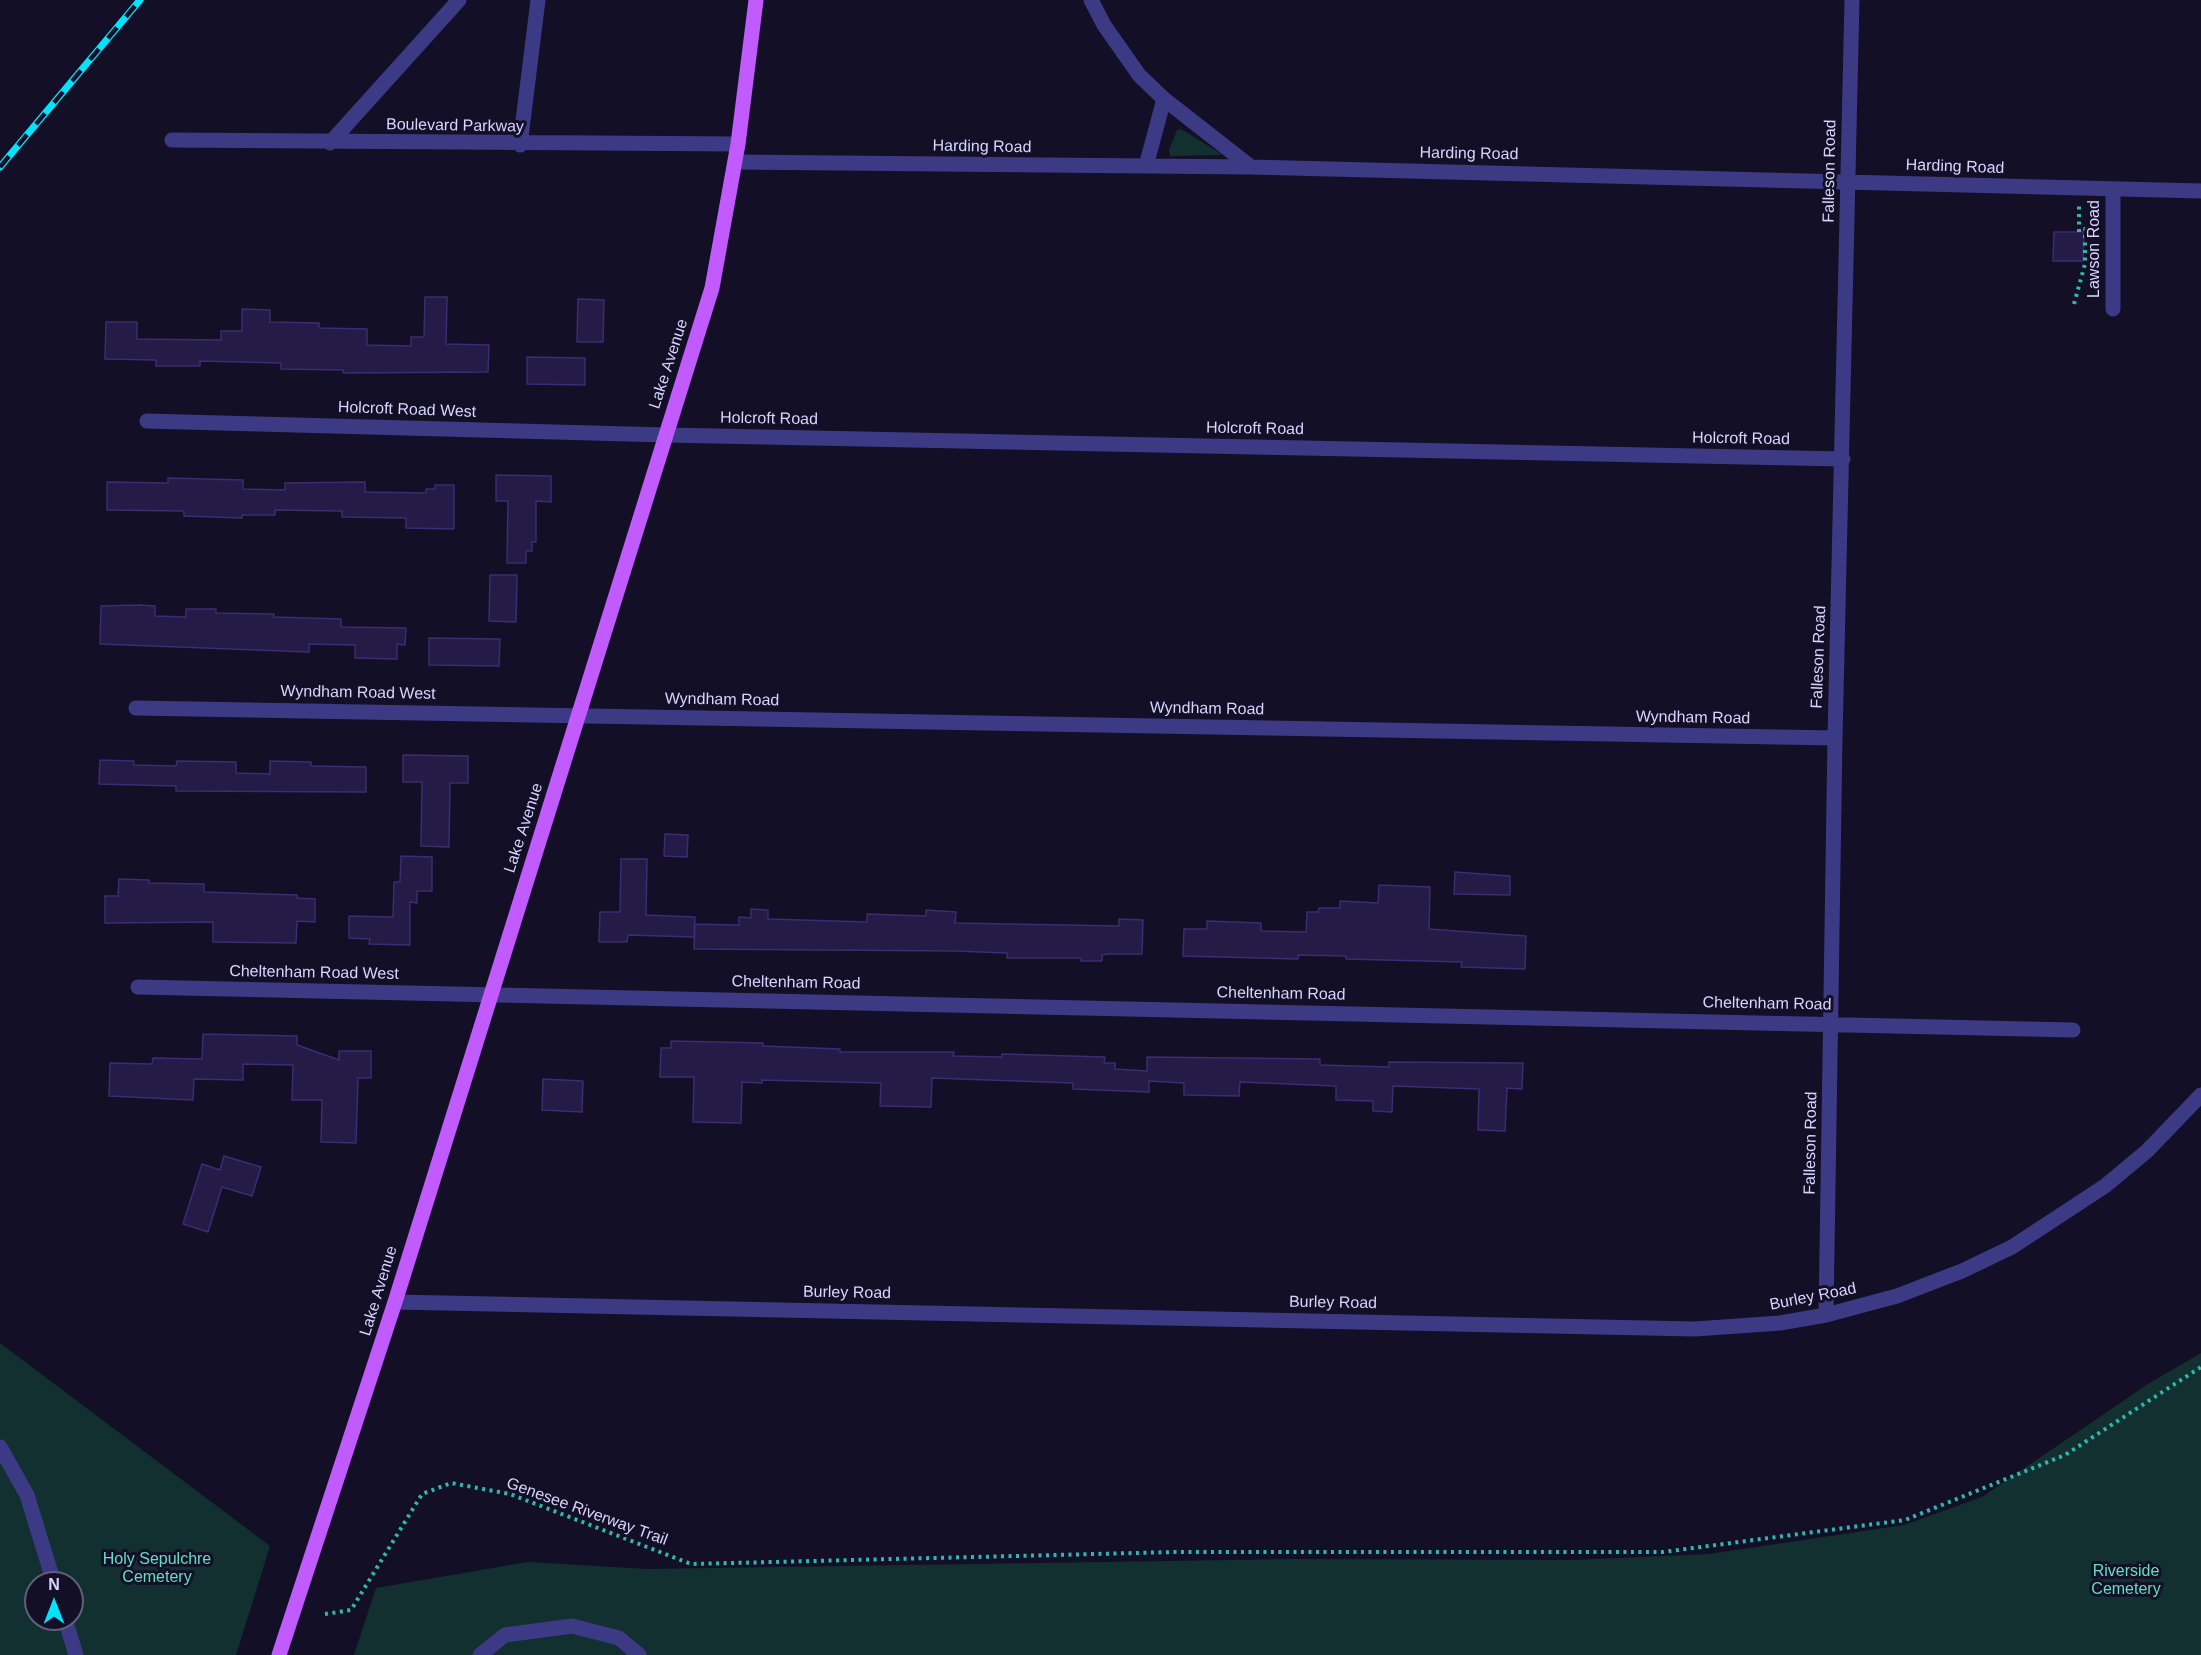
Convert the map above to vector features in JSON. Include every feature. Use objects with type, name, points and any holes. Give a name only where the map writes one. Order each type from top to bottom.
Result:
[{"type":"main road","name":"Lake Avenue","points":[[279,1655],[395,1302],[489,994],[712,288],[738,144],[756,0]]},
{"type":"street","points":[[330,142],[459,0]]},
{"type":"street","points":[[520,145],[538,0]]},
{"type":"street","points":[[1090,0],[1122,53],[1139,75],[1164,99],[1251,167]]},
{"type":"street","name":"Falleson Road","points":[[1826,1315],[1835,738],[1852,0]]},
{"type":"street","points":[[1146,166],[1164,99]]},
{"type":"street","name":"Boulevard Parkway","points":[[171,140],[520,145],[738,144]]},
{"type":"street","name":"Harding Road","points":[[735,162],[1251,167],[2201,191]]},
{"type":"street","name":"Lawson Road","points":[[2114,189],[2114,309]]},
{"type":"street","name":"Holcroft Road West","points":[[147,421],[666,435]]},
{"type":"street","name":"Holcroft Road","points":[[666,435],[1843,459]]},
{"type":"street","name":"Wyndham Road West","points":[[136,708],[579,715]]},
{"type":"street","name":"Wyndham Road","points":[[579,715],[1835,738]]},
{"type":"street","name":"Cheltenham Road West","points":[[138,987],[489,994]]},
{"type":"street","name":"Cheltenham Road","points":[[489,994],[2073,1029]]},
{"type":"street","name":"Burley Road","points":[[395,1302],[1695,1329],[1741,1327],[1826,1315],[1897,1296],[1962,1271],[2012,1246],[2105,1186],[2147,1151],[2201,1095]]},
{"type":"street","points":[[0,1447],[27,1495],[50,1571]]},
{"type":"street","points":[[480,1655],[505,1635],[572,1626],[619,1638],[639,1655]]},
{"type":"street","points":[[69,1631],[76,1655]]},
{"type":"path","points":[[2074,304],[2085,264],[2085,229],[2079,231],[2079,206]]},
{"type":"path","name":"Genesee Riverway Trail","points":[[325,1614],[351,1610],[422,1494],[451,1482],[510,1494],[691,1563],[1176,1552],[1663,1552],[1905,1520],[2065,1455],[2201,1367]]},
{"type":"green space","points":[[1181,129],[1221,155],[1170,156],[1169,150],[1177,130]]},
{"type":"green space","name":"Holy Sepulchre Cemetery","points":[[0,1343],[270,1546],[236,1655],[0,1655]]},
{"type":"green space","name":"Riverside Cemetery","points":[[2201,1353],[2201,1655],[354,1655],[376,1588],[528,1562],[648,1569],[1297,1559],[1572,1560],[1709,1554],[1904,1525],[1982,1497],[2148,1384]]},
{"type":"building","points":[[2054,232],[2084,232],[2083,261],[2053,261]]},
{"type":"building","points":[[425,297],[447,297],[446,344],[489,345],[488,372],[343,373],[343,370],[281,369],[281,363],[200,361],[200,366],[156,366],[156,360],[105,359],[106,322],[137,322],[137,339],[221,340],[221,331],[242,331],[242,309],[270,310],[270,322],[319,323],[319,328],[367,329],[367,345],[411,346],[411,337],[424,337]]},
{"type":"building","points":[[578,299],[604,300],[603,342],[577,342]]},
{"type":"building","points":[[527,357],[585,358],[585,385],[527,384]]},
{"type":"building","points":[[496,475],[551,476],[551,502],[536,501],[536,542],[532,542],[532,551],[526,551],[526,563],[507,563],[508,501],[496,501]]},
{"type":"building","points":[[168,478],[243,480],[243,489],[285,490],[285,483],[365,482],[365,492],[426,493],[426,489],[435,489],[435,485],[454,485],[454,529],[406,528],[406,518],[342,517],[342,511],[275,510],[275,515],[242,515],[242,518],[184,516],[184,511],[107,510],[107,482],[168,483]]},
{"type":"building","points":[[490,575],[517,575],[516,622],[489,621]]},
{"type":"building","points":[[101,606],[155,606],[155,616],[186,617],[186,609],[216,609],[216,613],[341,619],[341,627],[406,628],[405,645],[397,644],[397,659],[355,658],[355,645],[309,644],[309,652],[100,644]]},
{"type":"building","points":[[429,638],[500,639],[499,666],[429,665]]},
{"type":"building","points":[[403,755],[468,756],[468,783],[450,783],[449,847],[421,846],[422,782],[403,782]]},
{"type":"building","points":[[100,760],[134,761],[134,765],[176,766],[177,761],[236,762],[236,773],[270,774],[270,761],[311,762],[311,766],[366,767],[366,792],[176,791],[176,786],[99,784]]},
{"type":"building","points":[[665,834],[688,835],[687,857],[664,856]]},
{"type":"building","points":[[401,856],[432,857],[432,891],[417,891],[417,903],[410,902],[410,945],[369,944],[370,939],[349,938],[349,916],[393,917],[394,882],[400,882]]},
{"type":"building","points":[[621,859],[647,859],[646,915],[695,917],[694,937],[628,935],[627,942],[599,942],[600,912],[620,912]]},
{"type":"building","points":[[1455,872],[1510,876],[1510,895],[1454,894]]},
{"type":"building","points":[[119,879],[149,880],[149,883],[204,884],[204,892],[297,895],[297,898],[315,899],[315,922],[297,921],[296,943],[213,942],[213,922],[105,923],[105,896],[118,896]]},
{"type":"building","points":[[1379,885],[1430,887],[1429,929],[1526,936],[1525,969],[1461,967],[1462,962],[1346,959],[1346,956],[1298,955],[1298,959],[1183,956],[1184,929],[1207,929],[1207,921],[1261,923],[1261,931],[1306,932],[1307,912],[1318,912],[1319,908],[1340,908],[1340,901],[1378,903]]},
{"type":"building","points":[[751,909],[768,910],[768,919],[867,922],[867,914],[926,916],[926,910],[956,912],[955,923],[1119,926],[1119,919],[1143,920],[1142,954],[1108,954],[1102,955],[1102,961],[1081,961],[1081,958],[1007,958],[1007,953],[955,951],[694,949],[695,924],[739,925],[739,917],[751,918]]},
{"type":"building","points":[[203,1034],[297,1036],[297,1045],[339,1060],[339,1051],[371,1051],[371,1078],[358,1078],[356,1143],[321,1142],[322,1100],[292,1100],[293,1065],[243,1064],[243,1080],[194,1079],[193,1100],[109,1096],[110,1063],[152,1064],[153,1058],[202,1059]]},
{"type":"building","points":[[671,1041],[763,1043],[763,1046],[840,1049],[840,1052],[954,1052],[953,1056],[1002,1057],[1002,1054],[1105,1057],[1104,1063],[1115,1063],[1115,1069],[1147,1071],[1147,1057],[1320,1059],[1320,1065],[1389,1067],[1389,1062],[1523,1063],[1522,1089],[1507,1088],[1505,1131],[1478,1130],[1479,1089],[1393,1086],[1392,1112],[1373,1111],[1373,1101],[1336,1100],[1336,1086],[1240,1082],[1239,1096],[1184,1095],[1184,1083],[1149,1081],[1149,1092],[1073,1089],[1073,1083],[932,1078],[931,1107],[880,1106],[881,1083],[762,1080],[762,1083],[742,1082],[741,1123],[693,1122],[694,1077],[660,1077],[661,1048],[671,1048]]},
{"type":"building","points":[[543,1079],[583,1081],[582,1112],[542,1110]]},
{"type":"building","points":[[224,1156],[261,1167],[252,1196],[222,1187],[208,1232],[183,1224],[202,1164],[220,1170]]},
{"type":"railway","points":[[0,167],[140,0]]}]
